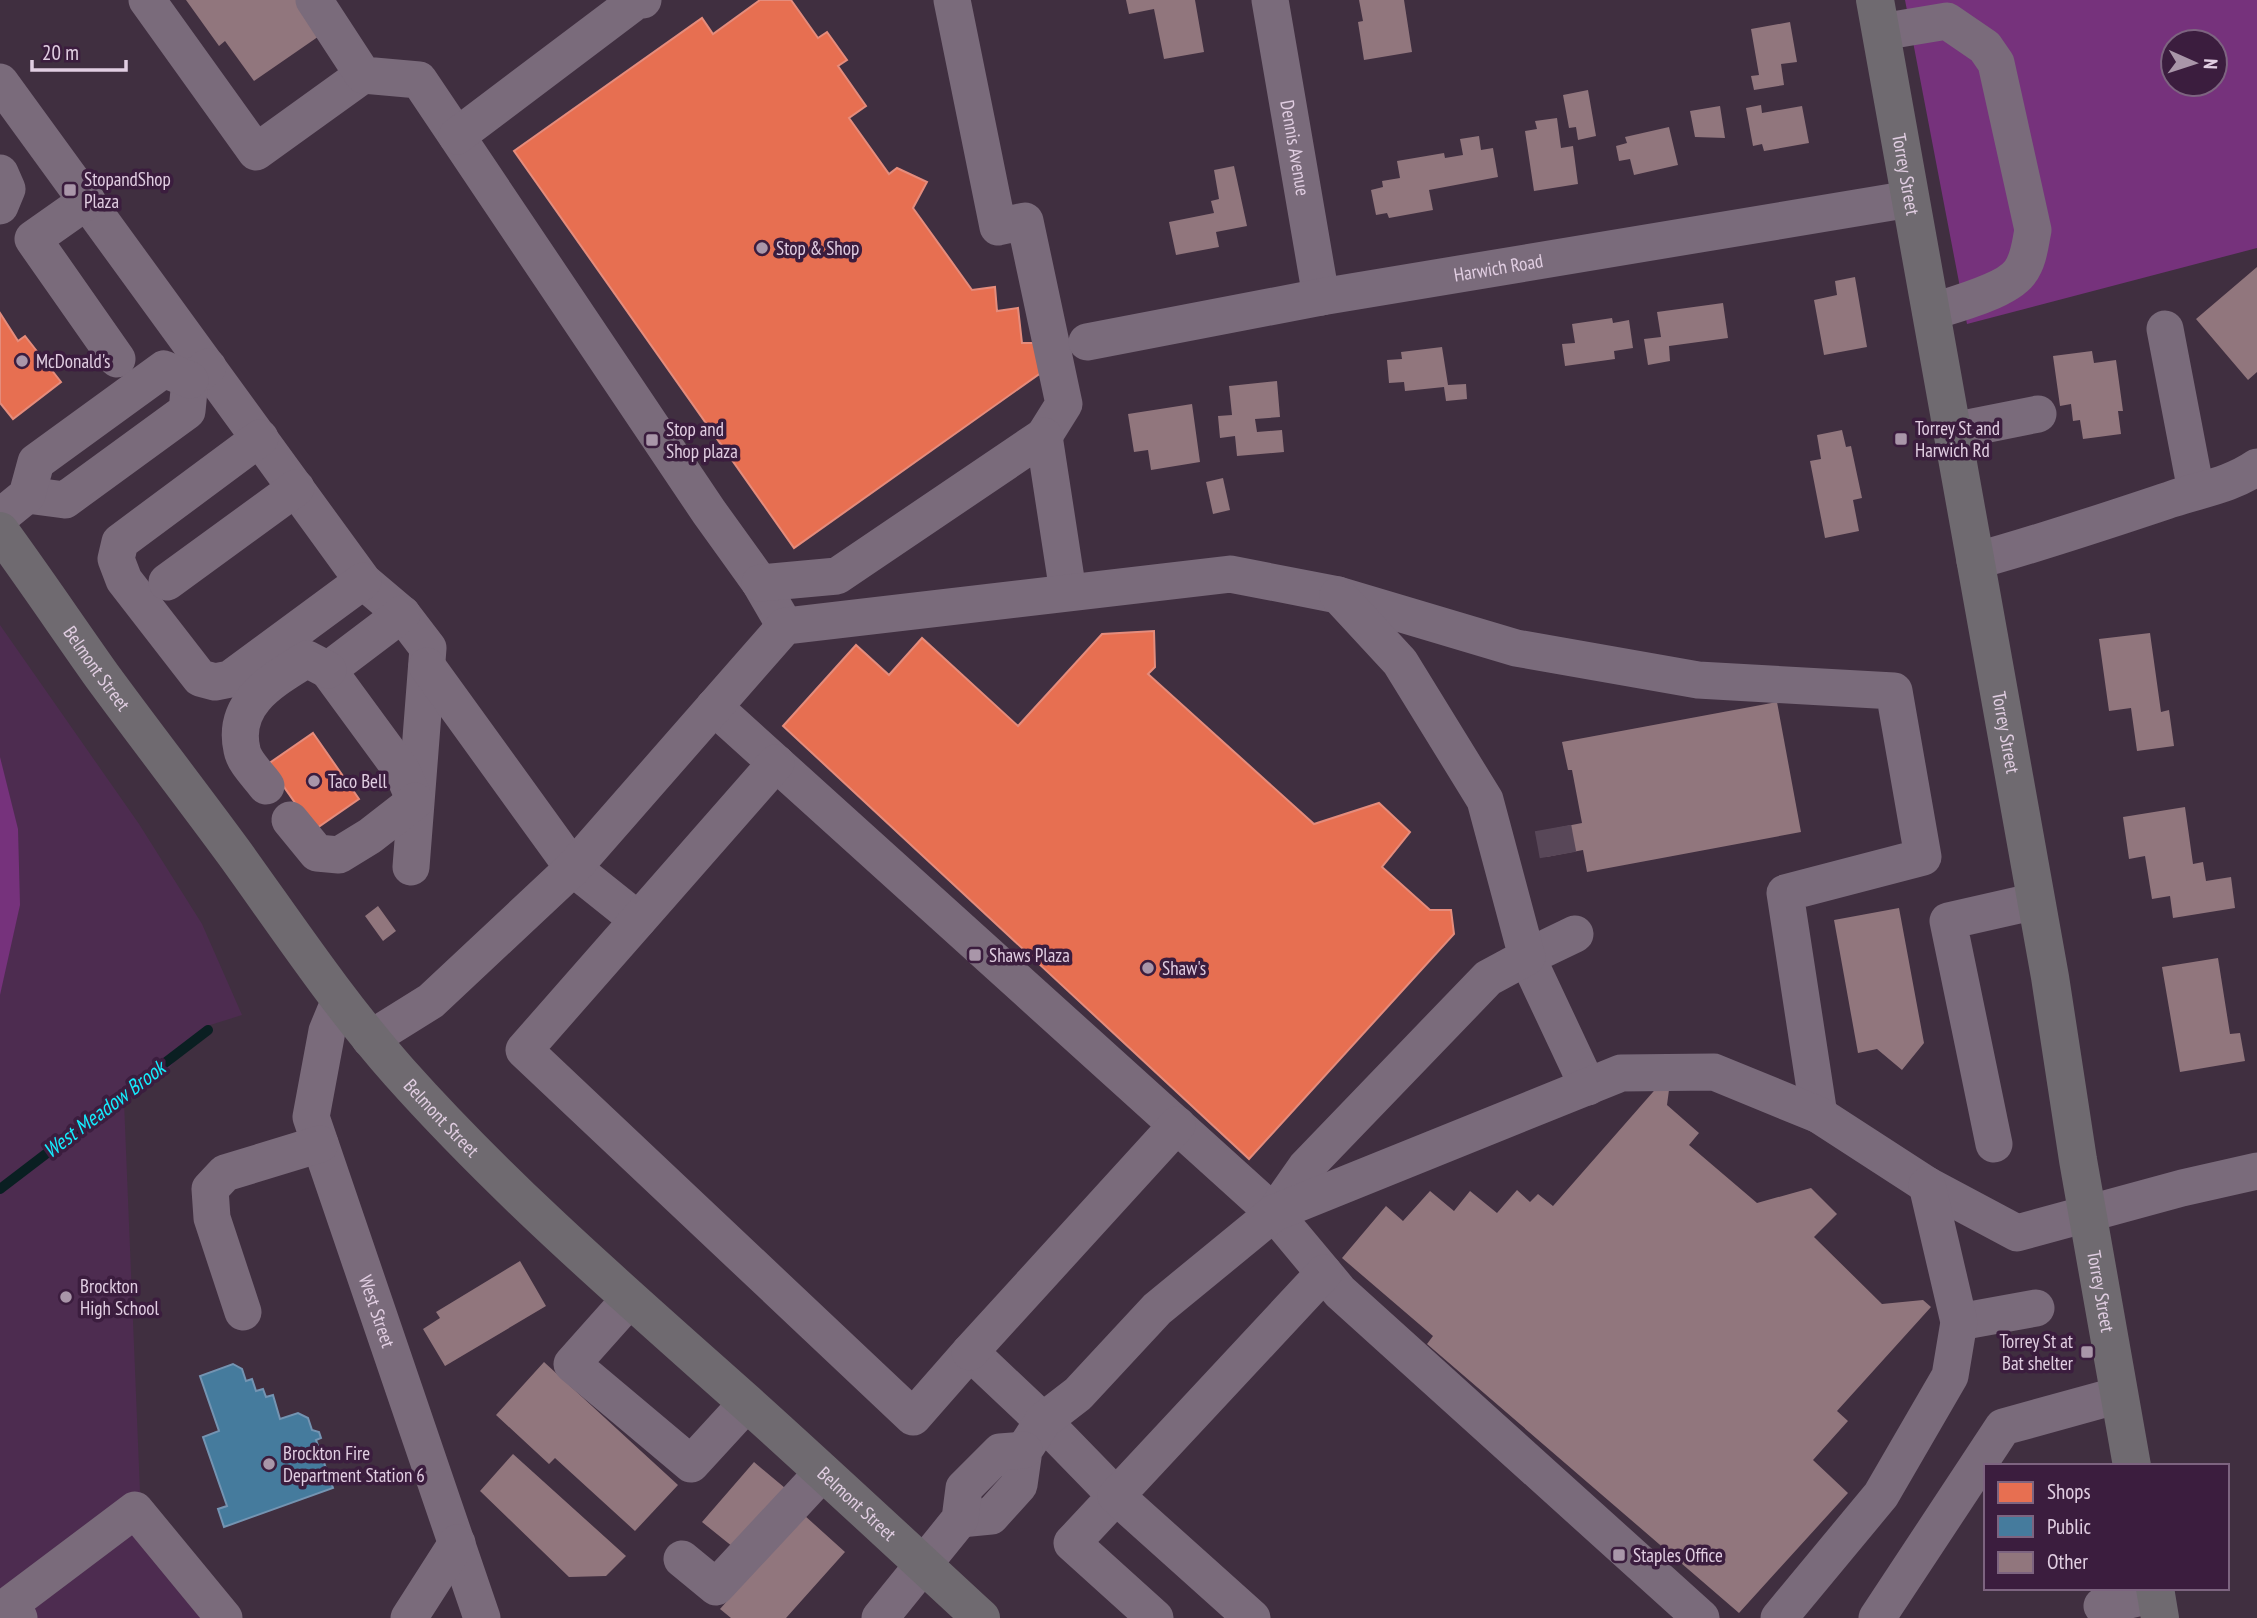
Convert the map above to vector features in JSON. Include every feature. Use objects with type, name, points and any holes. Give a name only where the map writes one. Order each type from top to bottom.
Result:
[{"type":"main road","name":"Torrey Street","points":[[1878,16],[2050,977],[2078,1160],[2132,1464]]},
{"type":"main road","name":"Belmont Street","points":[[0,531],[340,1002],[370,1039],[487,1166],[629,1300],[823,1472],[981,1618]]},
{"type":"street","points":[[147,0],[256,152],[363,75],[419,80],[709,512],[760,583],[785,626]]},
{"type":"street","points":[[314,0],[363,75]]},
{"type":"street","points":[[760,583],[837,576],[1044,436],[1064,404],[1025,221],[998,227],[952,0]]},
{"type":"street","name":"Dennis Avenue","points":[[1270,0],[1321,297]]},
{"type":"street","points":[[457,136],[640,1]]},
{"type":"street","points":[[1878,16],[1947,21],[1985,47],[1996,63],[2032,230],[2029,251],[2020,273],[1989,293],[1931,312]]},
{"type":"street","points":[[0,82],[87,201],[199,374],[260,438],[363,581],[402,614],[428,648],[411,867]]},
{"type":"street","points":[[0,173],[7,188],[0,206]]},
{"type":"street","name":"Harwich Road","points":[[1087,342],[1321,297],[1910,199]]},
{"type":"street","points":[[87,201],[33,239],[117,359]]},
{"type":"street","points":[[2165,329],[2196,491]]},
{"type":"street","points":[[14,506],[65,500],[187,411],[199,374]]},
{"type":"street","points":[[1953,431],[2038,414]]},
{"type":"street","points":[[1044,436],[1068,592]]},
{"type":"street","points":[[260,438],[142,523],[120,542],[116,559],[124,580],[200,678],[215,682],[230,679],[363,581]]},
{"type":"street","points":[[1975,561],[2031,546],[2237,480],[2256,470]]},
{"type":"street","points":[[167,582],[296,488]]},
{"type":"street","points":[[370,1039],[431,1001],[573,868],[785,626],[1230,574],[1338,595],[1516,648],[1698,680],[1894,691],[1923,857],[1785,893],[1819,1115]]},
{"type":"street","points":[[1338,595],[1401,662],[1485,800],[1527,957],[1588,1087]]},
{"type":"street","points":[[328,670],[402,614]]},
{"type":"street","points":[[266,786],[242,752],[241,730],[249,705],[262,688],[307,659],[328,670],[402,771],[415,801]]},
{"type":"street","points":[[427,666],[573,868],[638,920]]},
{"type":"street","points":[[714,707],[1274,1213],[1340,1292],[1701,1618]]},
{"type":"street","points":[[776,763],[524,1050],[913,1417],[1177,1125]]},
{"type":"street","points":[[290,820],[317,853],[339,855],[370,836],[415,801]]},
{"type":"street","points":[[1994,1144],[1948,921],[2036,901]]},
{"type":"street","points":[[880,1618],[960,1520],[964,1488],[1000,1452],[1033,1435],[1079,1394],[1157,1309],[1274,1213],[1306,1167],[1489,978],[1575,934]]},
{"type":"street","name":"West Street","points":[[340,1002],[327,1031],[311,1117],[482,1618]]},
{"type":"street","points":[[1274,1213],[1620,1073],[1714,1072],[1819,1115],[1927,1185],[2017,1233],[2257,1171]]},
{"type":"street","points":[[243,1312],[212,1218],[210,1189],[225,1173],[320,1144]]},
{"type":"street","points":[[1779,1618],[1881,1495],[1950,1376],[1959,1322],[1927,1185]]},
{"type":"street","points":[[1155,1618],[1072,1543],[1324,1273]]},
{"type":"street","points":[[629,1300],[572,1364],[691,1464],[747,1404]]},
{"type":"street","points":[[1959,1322],[2036,1308]]},
{"type":"street","points":[[970,1352],[1033,1435],[1116,1496],[1252,1618]]},
{"type":"street","points":[[1877,1618],[2003,1427],[2119,1395]]},
{"type":"street","points":[[682,1559],[716,1587],[823,1472]]},
{"type":"street","points":[[19,1618],[9,1605],[135,1510],[224,1618]]},
{"type":"street","points":[[409,1618],[457,1543]]},
{"type":"street","points":[[2102,1606],[2157,1600]]},
{"type":"shaded area","points":[[1905,0],[2257,0],[2257,248],[1967,324]]},
{"type":"shaded area","name":"Brockton High School","points":[[0,625],[139,824],[202,924],[242,1015],[207,1026],[169,1068],[124,1102],[140,1492],[241,1618],[0,1618]]},
{"type":"shaded area","points":[[0,757],[18,829],[20,905],[0,995]]},
{"type":"building: Shops","name":"Stop & Shop","points":[[760,0],[791,0],[818,38],[827,32],[847,60],[838,66],[866,106],[849,118],[889,174],[897,168],[927,182],[913,208],[972,290],[995,287],[997,311],[1018,308],[1022,343],[1043,343],[1045,370],[794,548],[514,151],[702,18],[713,34]]},
{"type":"building: Shops","name":"McDonald's","points":[[0,313],[18,341],[25,336],[61,382],[13,419],[0,403]]},
{"type":"building: Shops","points":[[1154,631],[1155,667],[1148,674],[1314,824],[1379,803],[1410,832],[1382,867],[1430,910],[1451,910],[1454,934],[1249,1159],[783,726],[856,645],[889,675],[922,638],[1018,726],[1102,634]]},
{"type":"building: Shops","name":"Taco Bell","points":[[313,733],[359,799],[314,830],[268,764]]},
{"type":"building: Public","name":"Brockton Fire Department Station 6","points":[[233,1364],[242,1369],[246,1381],[252,1379],[256,1391],[263,1389],[266,1397],[273,1395],[280,1419],[298,1413],[308,1418],[312,1430],[319,1432],[321,1438],[316,1440],[333,1488],[224,1527],[218,1509],[227,1506],[203,1437],[219,1431],[200,1376]]},
{"type":"building: Other","points":[[186,0],[302,0],[325,32],[254,81],[225,41],[219,46]]},
{"type":"building: Other","points":[[1126,0],[1195,0],[1204,52],[1164,59],[1154,9],[1129,14]]},
{"type":"building: Other","points":[[1359,0],[1404,0],[1412,52],[1364,60],[1358,22],[1363,21]]},
{"type":"building: Other","points":[[1790,22],[1797,62],[1781,64],[1784,85],[1754,90],[1751,76],[1759,75],[1751,29]]},
{"type":"building: Other","points":[[1588,90],[1596,136],[1578,140],[1576,127],[1569,128],[1563,95]]},
{"type":"building: Other","points":[[1761,105],[1762,113],[1802,106],[1809,143],[1764,151],[1762,144],[1753,146],[1746,108]]},
{"type":"building: Other","points":[[1720,106],[1725,138],[1695,137],[1690,111]]},
{"type":"building: Other","points":[[1557,118],[1561,148],[1573,146],[1578,184],[1534,191],[1525,131],[1537,129],[1535,121]]},
{"type":"building: Other","points":[[1669,127],[1678,165],[1634,175],[1630,159],[1619,161],[1616,146],[1627,143],[1625,137]]},
{"type":"building: Other","points":[[1479,136],[1481,150],[1493,148],[1498,177],[1429,190],[1433,210],[1389,218],[1387,213],[1376,215],[1371,190],[1383,187],[1382,181],[1400,178],[1397,161],[1444,153],[1445,158],[1463,155],[1460,139]]},
{"type":"building: Other","points":[[1234,166],[1247,226],[1216,232],[1219,247],[1176,255],[1169,222],[1214,213],[1211,201],[1219,199],[1214,170]]},
{"type":"building: Other","points":[[2257,267],[2257,372],[2248,380],[2196,319]]},
{"type":"building: Other","points":[[1855,277],[1867,347],[1824,355],[1814,300],[1837,295],[1835,281]]},
{"type":"building: Other","points":[[1723,303],[1728,338],[1669,346],[1670,361],[1648,365],[1644,339],[1661,337],[1657,312]]},
{"type":"building: Other","points":[[1612,318],[1613,323],[1629,320],[1633,348],[1614,351],[1615,359],[1565,366],[1562,344],[1575,343],[1572,324]]},
{"type":"building: Other","points":[[1442,347],[1448,385],[1466,384],[1467,399],[1446,401],[1444,387],[1405,391],[1404,382],[1389,383],[1387,360],[1402,359],[1401,352]]},
{"type":"building: Other","points":[[2092,351],[2094,363],[2116,360],[2123,411],[2118,411],[2121,434],[2083,439],[2080,420],[2073,421],[2071,404],[2060,406],[2053,356]]},
{"type":"building: Other","points":[[1277,381],[1280,417],[1255,419],[1257,432],[1282,430],[1284,452],[1237,456],[1235,436],[1220,438],[1218,416],[1232,415],[1229,386]]},
{"type":"building: Other","points":[[1192,404],[1200,462],[1151,470],[1148,450],[1134,452],[1128,414]]},
{"type":"building: Other","points":[[1842,430],[1846,447],[1851,446],[1862,498],[1853,500],[1859,531],[1825,538],[1810,461],[1821,459],[1817,435]]},
{"type":"building: Other","points":[[1223,478],[1230,510],[1213,514],[1206,482]]},
{"type":"building: Other","points":[[2150,633],[2161,712],[2169,710],[2174,746],[2137,751],[2131,708],[2109,711],[2099,639]]},
{"type":"building: Other","points":[[1777,702],[1801,832],[1587,872],[1583,850],[1546,857],[1541,831],[1582,823],[1572,770],[1568,770],[1562,742]]},
{"type":"building: Other","points":[[2185,807],[2193,864],[2203,862],[2206,881],[2231,877],[2235,908],[2173,918],[2170,896],[2152,899],[2145,856],[2129,859],[2123,817]]},
{"type":"building: Other","points":[[378,906],[396,931],[383,941],[365,916]]},
{"type":"building: Other","points":[[1899,908],[1924,1043],[1902,1070],[1877,1049],[1858,1053],[1834,920]]},
{"type":"building: Other","points":[[2218,958],[2230,1034],[2240,1033],[2245,1061],[2180,1072],[2162,967]]},
{"type":"building: Other","points":[[1660,1084],[1669,1090],[1667,1105],[1699,1133],[1689,1145],[1757,1203],[1811,1188],[1837,1214],[1814,1237],[1882,1304],[1923,1300],[1931,1307],[1837,1411],[1848,1421],[1813,1460],[1848,1493],[1739,1613],[1427,1344],[1433,1336],[1342,1258],[1386,1206],[1403,1221],[1430,1191],[1454,1211],[1470,1191],[1497,1213],[1517,1190],[1530,1202],[1538,1194],[1553,1206]]},
{"type":"building: Other","points":[[520,1261],[546,1306],[445,1366],[423,1329],[440,1318],[436,1312]]},
{"type":"building: Other","points":[[544,1362],[678,1485],[635,1531],[555,1458],[549,1464],[496,1415]]},
{"type":"building: Other","points":[[513,1454],[626,1556],[606,1576],[569,1577],[480,1491]]},
{"type":"building: Other","points":[[754,1462],[785,1488],[733,1547],[702,1522]]},
{"type":"building: Other","points":[[804,1515],[845,1552],[786,1618],[731,1618],[720,1609]]},
{"type":"waterway","name":"West Meadow Brook","points":[[0,1189],[208,1030]]},
{"type":"tunnel","points":[[1553,828],[1558,855]]},
{"type":"place","name":"StopandShop Plaza","points":[[70,190]]},
{"type":"place","name":"Stop & Shop","points":[[762,248]]},
{"type":"place","name":"McDonald's","points":[[22,361]]},
{"type":"place","name":"Torrey St and Harwich Rd","points":[[1901,439]]},
{"type":"place","name":"Stop and Shop plaza","points":[[652,440]]},
{"type":"place","name":"Taco Bell","points":[[314,781]]},
{"type":"place","name":"Shaws Plaza","points":[[975,955]]},
{"type":"place","name":"Shaw's","points":[[1148,968]]},
{"type":"place","name":"Brockton High School","points":[[66,1297]]},
{"type":"place","name":"Torrey St at Bat shelter","points":[[2087,1352]]},
{"type":"place","name":"Brockton Fire Department Station 6","points":[[269,1464]]},
{"type":"place","name":"Staples Office","points":[[1619,1555]]}]
